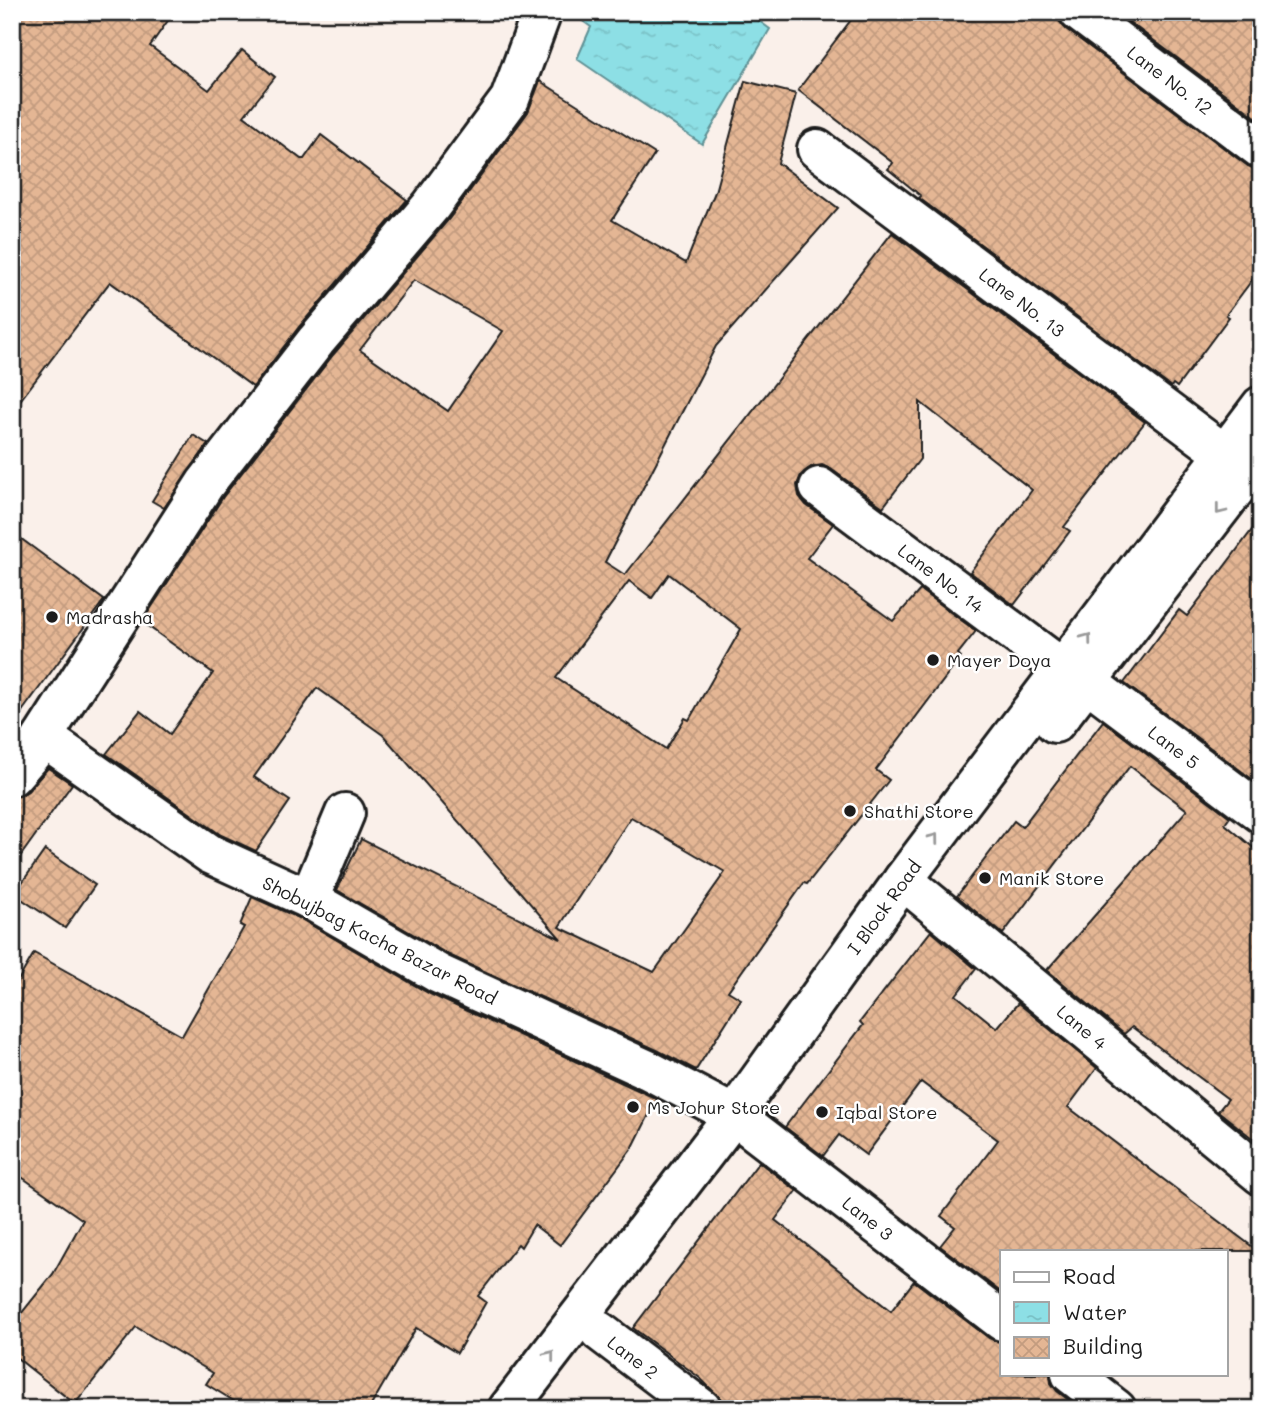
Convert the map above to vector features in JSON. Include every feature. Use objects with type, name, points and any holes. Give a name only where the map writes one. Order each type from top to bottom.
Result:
[{"type":"street","points":[[12,776],[43,737],[205,484],[316,341],[431,206],[510,99],[542,12]]},
{"type":"street","name":"Lane No. 12","points":[[1079,12],[1261,149]]},
{"type":"street","name":"Lane No. 13","points":[[817,149],[1249,466]]},
{"type":"street","name":"I Block Road","points":[[541,1409],[912,888],[1075,676],[1249,466],[1261,406]]},
{"type":"street","name":"Lane No. 14","points":[[819,487],[1075,676]]},
{"type":"street","name":"Lane 5","points":[[1075,676],[1261,813]]},
{"type":"street","name":"Shobujbag Kacha Bazar Road","points":[[43,737],[210,854],[309,899],[439,974],[648,1070],[743,1122]]},
{"type":"street","points":[[309,899],[345,813]]},
{"type":"street","name":"Lane 4","points":[[912,888],[1261,1175]]},
{"type":"street","name":"I Block Road","points":[[508,1409],[743,1122]]},
{"type":"street","name":"Lane 3","points":[[743,1122],[1000,1319]]},
{"type":"street","name":"Lane 2","points":[[599,1331],[702,1409]]},
{"type":"street","points":[[1074,1376],[1116,1409]]},
{"type":"water","points":[[570,12],[747,12],[770,29],[702,144],[577,59],[591,27]]},
{"type":"building","points":[[12,12],[174,12],[150,46],[209,90],[242,50],[275,77],[244,116],[301,159],[304,159],[321,135],[407,200],[299,327],[253,387],[110,282],[12,411]]},
{"type":"building","points":[[857,12],[1058,12],[1059,21],[1066,29],[1248,166],[1261,170],[1261,268],[1226,315],[1229,317],[1177,387],[1173,384],[1171,387],[919,198],[921,196],[888,169],[893,163],[798,90]]},
{"type":"building","points":[[1116,12],[1261,12],[1261,121]]},
{"type":"building","points":[[540,81],[655,154],[612,220],[686,263],[715,192],[745,81],[796,94],[778,163],[838,208],[716,346],[605,562],[625,575],[892,233],[1145,422],[1064,527],[1070,531],[1014,605],[970,572],[1032,490],[920,402],[920,459],[883,507],[822,465],[811,467],[801,475],[797,485],[799,496],[806,505],[833,524],[807,558],[893,621],[920,590],[976,631],[958,654],[961,657],[876,770],[889,780],[807,884],[804,883],[728,991],[741,999],[696,1070],[449,955],[337,890],[361,839],[561,939],[383,735],[317,688],[254,777],[290,801],[256,851],[221,835],[106,754],[140,711],[170,734],[213,673],[142,622],[223,497],[333,355],[449,219],[528,112]],"holes":[[[414,280],[503,331],[448,411],[360,350]],[[669,574],[741,629],[689,720],[685,718],[666,749],[556,678],[629,581],[652,598]],[[631,817],[725,872],[654,972],[559,927]]]},
{"type":"building","points":[[193,435],[208,444],[164,508],[152,501]]},
{"type":"building","points":[[1261,518],[1261,776],[1256,782],[1124,683],[1179,610],[1187,616]]},
{"type":"building","name":"Madrasha","points":[[12,532],[104,600],[12,725]]},
{"type":"building","points":[[1103,721],[1230,817],[1225,824],[1261,854],[1261,1145],[1218,1111],[1228,1099],[1132,1027],[1124,1034],[1047,970],[1187,810],[1130,766],[1003,934],[957,896],[1014,821],[1022,827]]},
{"type":"building","points":[[48,768],[72,784],[12,868],[12,797],[28,791]]},
{"type":"building","points":[[45,850],[95,885],[65,928],[14,894]]},
{"type":"building","points":[[252,897],[299,918],[430,994],[657,1099],[633,1147],[560,1245],[534,1225],[521,1247],[518,1244],[478,1296],[486,1302],[457,1353],[416,1328],[369,1409],[247,1409],[206,1384],[213,1373],[136,1327],[75,1404],[12,1354],[12,1325],[53,1274],[83,1220],[13,1171],[12,991],[34,953],[182,1036],[244,927],[240,925]]},
{"type":"building","points":[[931,931],[976,969],[956,995],[997,1028],[1018,1003],[1097,1068],[1068,1107],[1258,1251],[1000,1250],[1000,1291],[940,1246],[955,1227],[941,1216],[998,1140],[921,1082],[866,1155],[839,1135],[823,1156],[785,1127],[863,1025],[860,1022]]},
{"type":"building","points":[[759,1162],[797,1191],[775,1220],[891,1311],[914,1281],[989,1338],[1000,1341],[1000,1376],[1050,1376],[1051,1383],[1057,1391],[1080,1409],[735,1409],[700,1378],[633,1328]]},
{"type":"place","name":"Madrasha","points":[[52,617]]},
{"type":"place","name":"Mayer Doya","points":[[933,660]]},
{"type":"place","name":"Shathi Store","points":[[850,811]]},
{"type":"place","name":"Manik Store","points":[[985,878]]},
{"type":"place","name":"Ms Johur Store","points":[[633,1107]]},
{"type":"place","name":"Iqbal Store","points":[[822,1112]]}]
